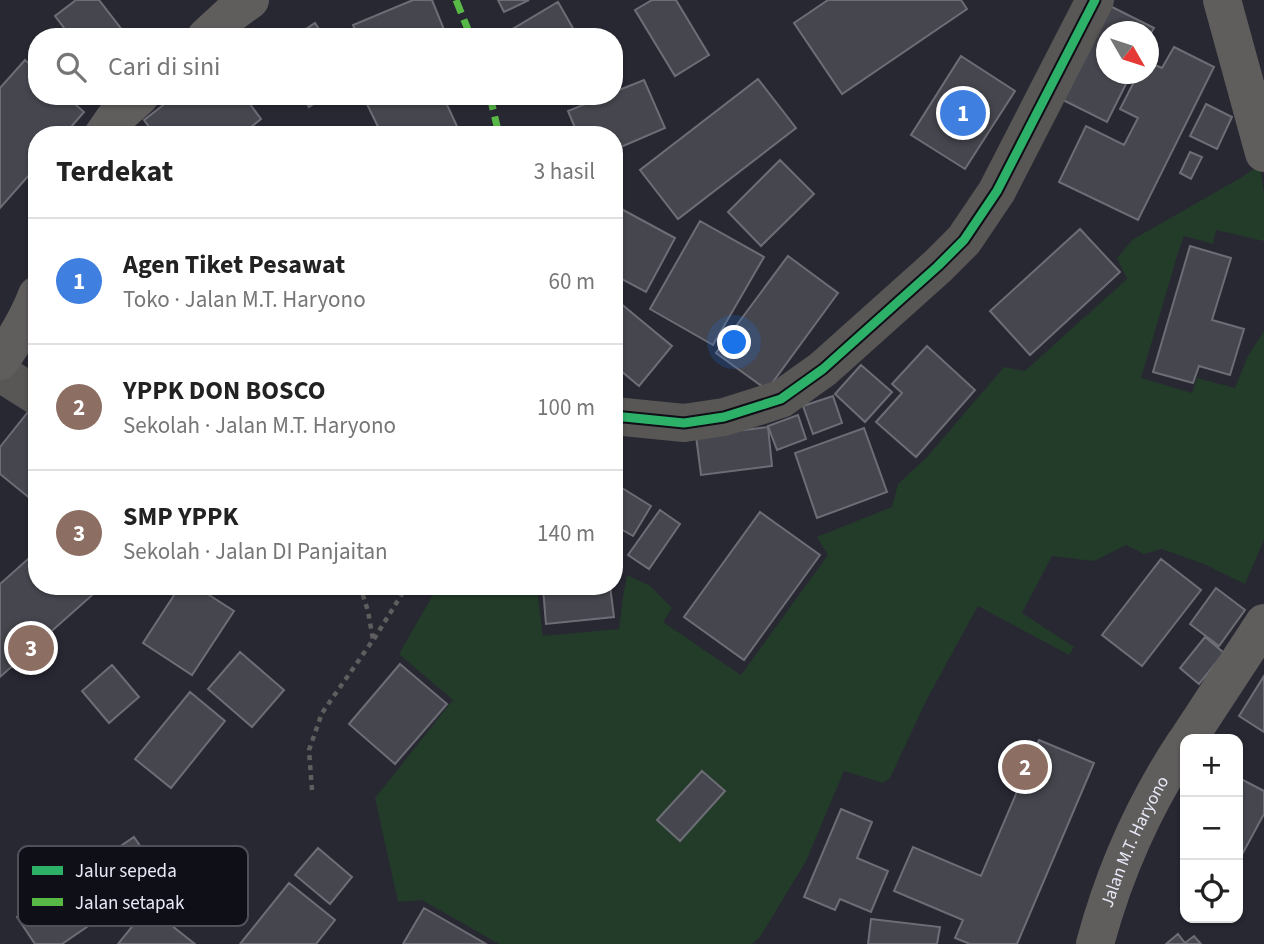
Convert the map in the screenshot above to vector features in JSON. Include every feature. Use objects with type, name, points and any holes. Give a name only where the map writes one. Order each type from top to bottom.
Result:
[{"type":"main road","points":[[216,28],[250,0]]},
{"type":"main road","points":[[1223,0],[1264,153]]},
{"type":"main road","points":[[109,126],[129,105]]},
{"type":"main road","points":[[13,341],[28,316]]},
{"type":"main road","name":"Jalan M.T. Haryono","points":[[1192,734],[1264,623]]},
{"type":"main road","name":"Jalan M.T. Haryono","points":[[1095,944],[1119,868],[1168,769],[1180,751]]},
{"type":"street","points":[[623,417],[684,423],[724,417],[781,399],[823,369],[964,240],[997,191],[1095,0]]},
{"type":"street","points":[[0,373],[28,390]]},
{"type":"path","points":[[363,595],[373,640]]},
{"type":"path","points":[[312,790],[309,750],[322,713],[401,595]]},
{"type":"green space","points":[[1260,165],[1264,193],[1264,241],[1216,230],[1213,244],[1184,236],[1141,378],[1192,393],[1197,378],[1235,388],[1248,356],[1264,331],[1264,540],[1245,584],[1206,565],[1162,549],[1144,554],[1126,545],[1094,561],[1052,556],[1022,613],[1074,647],[1069,655],[978,606],[927,699],[890,778],[883,783],[844,771],[806,861],[760,937],[752,944],[499,944],[422,900],[398,902],[375,798],[453,700],[399,654],[433,595],[538,595],[543,636],[619,629],[627,575],[650,586],[672,608],[663,622],[741,675],[828,555],[817,537],[892,507],[898,484],[926,458],[1004,367],[1025,371],[1127,279],[1117,258],[1132,240]]},
{"type":"building","points":[[76,0],[99,0],[121,28],[64,28],[55,16]]},
{"type":"building","points":[[413,0],[432,0],[443,28],[354,28],[353,25]]},
{"type":"building","points":[[498,0],[529,0],[504,12]]},
{"type":"building","points":[[652,0],[676,0],[709,55],[675,76],[635,10]]},
{"type":"building","points":[[828,0],[961,0],[967,9],[842,94],[794,23]]},
{"type":"building","points":[[558,2],[573,28],[514,28]]},
{"type":"building","points":[[1110,6],[1140,21],[1102,21]]},
{"type":"building","points":[[1096,34],[1096,84],[1126,84],[1107,122],[1063,100]]},
{"type":"building","points":[[1174,47],[1214,67],[1138,220],[1059,182],[1086,126],[1124,145],[1138,118],[1120,109],[1133,84],[1159,84],[1159,67],[1162,68]]},
{"type":"building","points":[[961,56],[1015,91],[965,169],[911,135]]},
{"type":"building","points":[[25,60],[28,62],[28,105],[76,105],[84,112],[72,126],[28,126],[28,176],[0,208],[0,88]]},
{"type":"building","points":[[758,79],[796,128],[678,219],[640,170]]},
{"type":"building","points":[[644,80],[665,128],[623,146],[623,126],[574,126],[568,111],[583,105],[623,105],[623,88]]},
{"type":"building","points":[[1206,104],[1232,117],[1217,149],[1190,136]]},
{"type":"building","points":[[163,105],[251,105],[261,119],[252,126],[148,126],[144,120]]},
{"type":"building","points":[[367,105],[447,105],[457,126],[378,126]]},
{"type":"building","points":[[1190,152],[1202,157],[1191,179],[1180,173]]},
{"type":"building","points":[[780,160],[814,194],[761,246],[728,212]]},
{"type":"building","points":[[623,210],[675,238],[646,292],[623,280]]},
{"type":"building","points":[[700,221],[764,257],[713,345],[650,309]]},
{"type":"building","points":[[1080,229],[1120,272],[1030,355],[990,311]]},
{"type":"building","points":[[1190,246],[1231,258],[1212,320],[1244,329],[1230,375],[1199,366],[1193,383],[1153,372]]},
{"type":"building","points":[[788,256],[838,293],[767,390],[716,353]]},
{"type":"building","points":[[623,305],[672,346],[639,386],[623,373]]},
{"type":"building","points":[[927,346],[975,390],[916,457],[876,422],[902,393],[892,384]]},
{"type":"building","points":[[861,365],[892,392],[865,422],[835,394]]},
{"type":"building","points":[[833,396],[842,423],[813,434],[803,406]]},
{"type":"building","points":[[28,412],[28,497],[0,474],[0,447]]},
{"type":"building","points":[[798,415],[806,439],[777,450],[768,426]]},
{"type":"building","points":[[768,427],[772,466],[701,475],[696,436]]},
{"type":"building","points":[[864,428],[887,492],[817,518],[795,453]]},
{"type":"building","points":[[623,489],[651,506],[633,536],[623,530]]},
{"type":"building","points":[[660,510],[680,524],[649,569],[628,555]]},
{"type":"building","points":[[760,512],[820,555],[744,660],[684,617]]},
{"type":"building","points":[[28,559],[28,595],[92,595],[0,677],[0,584]]},
{"type":"building","points":[[1161,559],[1201,590],[1142,666],[1102,635]]},
{"type":"building","points":[[1216,588],[1245,610],[1219,646],[1190,624]]},
{"type":"building","points":[[174,595],[209,595],[234,611],[192,675],[143,643]]},
{"type":"building","points":[[544,595],[611,595],[614,617],[546,624]]},
{"type":"building","points":[[1205,637],[1224,653],[1199,684],[1180,668]]},
{"type":"building","points":[[240,652],[284,690],[252,727],[208,689]]},
{"type":"building","points":[[400,664],[447,704],[395,764],[349,724]]},
{"type":"building","points":[[112,665],[139,697],[109,723],[82,691]]},
{"type":"building","points":[[1264,676],[1264,732],[1239,716]]},
{"type":"building","points":[[190,692],[225,721],[171,788],[135,759]]},
{"type":"building","points":[[1039,740],[1094,763],[1017,944],[970,944],[955,938],[963,920],[894,891],[913,847],[981,876]]},
{"type":"building","points":[[702,771],[725,791],[680,841],[657,820]]},
{"type":"building","points":[[1243,780],[1264,791],[1264,814],[1243,853]]},
{"type":"building","points":[[841,809],[872,822],[857,858],[888,871],[871,912],[840,899],[835,910],[804,897]]},
{"type":"building","points":[[134,837],[140,846],[121,846]]},
{"type":"building","points":[[318,848],[352,877],[330,904],[295,875]]},
{"type":"building","points":[[289,883],[335,920],[316,944],[240,944]]},
{"type":"building","points":[[424,908],[486,944],[403,944]]},
{"type":"building","points":[[871,919],[940,927],[937,944],[868,944]]},
{"type":"building","points":[[23,926],[88,926],[62,944],[35,944]]},
{"type":"building","points":[[133,926],[172,926],[195,944],[118,944]]},
{"type":"building","points":[[1178,934],[1185,943],[1194,936],[1201,944],[1166,944]]},
{"type":"marked path","points":[[456,0],[467,28]]},
{"type":"marked path","points":[[492,105],[497,126]]},
{"type":"cycle path","points":[[623,417],[684,423],[724,417],[781,399],[823,369],[964,240],[997,191],[1095,0]]},
{"type":"place","name":"Agen Tiket Pesawat","points":[[963,113]]},
{"type":"place","name":"SMP YPPK","points":[[31,648]]},
{"type":"place","name":"YPPK DON BOSCO","points":[[1025,767]]}]
